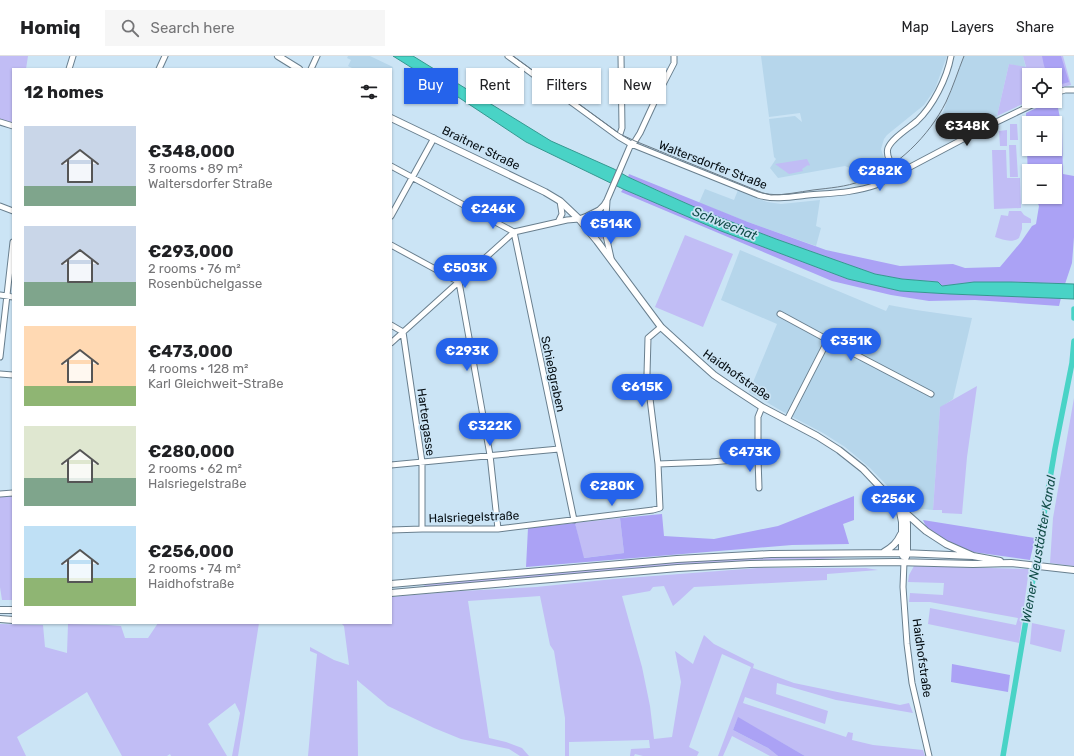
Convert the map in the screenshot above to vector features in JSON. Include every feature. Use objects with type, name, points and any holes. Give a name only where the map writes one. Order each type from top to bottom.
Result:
[{"type":"main road","points":[[278,56],[297,68]]},
{"type":"main road","name":"Braitner Straße","points":[[392,118],[545,192],[560,201],[579,219],[611,260]]},
{"type":"main road","name":"Haidhofstraße","points":[[611,260],[661,327],[714,375],[762,407],[817,436],[845,454],[863,469],[899,507],[926,531],[952,547],[974,556]]},
{"type":"main road","name":"Haidhofstraße","points":[[899,507],[904,562]]},
{"type":"main road","name":"Haidhofstraße","points":[[904,553],[907,524],[906,513]]},
{"type":"main road","points":[[882,553],[894,545],[900,537],[902,531]]},
{"type":"main road","points":[[392,584],[677,559],[771,554],[904,553],[974,556],[1011,563],[1074,570]]},
{"type":"main road","points":[[392,593],[694,568],[781,563],[1011,563]]},
{"type":"main road","points":[[0,610],[12,610]]},
{"type":"main road","points":[[0,619],[12,620]]},
{"type":"street","points":[[69,68],[73,56]]},
{"type":"street","points":[[159,68],[165,56]]},
{"type":"street","points":[[311,68],[317,56]]},
{"type":"street","name":"Waltersdorfer Straße","points":[[508,56],[618,137],[631,144],[768,198],[836,193],[866,189],[1025,108]]},
{"type":"street","points":[[618,137],[622,128],[621,56]]},
{"type":"street","points":[[392,342],[514,232],[567,220],[579,219],[599,210],[604,206],[631,144],[640,133],[661,87],[674,63],[674,56]]},
{"type":"street","points":[[897,174],[889,158],[887,152],[888,147],[929,107],[939,90],[950,63],[951,56]]},
{"type":"street","points":[[1062,91],[1074,90]]},
{"type":"street","points":[[0,122],[12,126]]},
{"type":"street","points":[[392,214],[434,138]]},
{"type":"street","points":[[392,167],[514,232]]},
{"type":"street","name":"Haidhofstraße","points":[[607,200],[605,231],[611,260]]},
{"type":"street","points":[[558,222],[562,214],[560,201]]},
{"type":"street","points":[[0,206],[12,210]]},
{"type":"street","name":"Schießgraben","points":[[514,232],[574,520]]},
{"type":"street","points":[[392,245],[459,282]]},
{"type":"street","points":[[0,357],[12,250]]},
{"type":"street","points":[[459,282],[490,455],[498,529]]},
{"type":"street","points":[[0,295],[12,297]]},
{"type":"street","points":[[780,314],[931,394]]},
{"type":"street","points":[[392,326],[403,332]]},
{"type":"street","points":[[661,327],[648,338],[647,374],[658,464],[758,458]]},
{"type":"street","name":"Hartergasse","points":[[403,332],[422,462],[422,529]]},
{"type":"street","points":[[787,420],[828,340]]},
{"type":"street","points":[[0,374],[12,375]]},
{"type":"street","points":[[759,488],[758,416],[762,407]]},
{"type":"street","points":[[392,465],[559,449]]},
{"type":"street","name":"Halsriegelstraße","points":[[392,530],[498,529],[653,510],[660,508],[658,464]]},
{"type":"street","points":[[0,494],[12,493]]},
{"type":"street","name":"Haidhofstraße","points":[[904,562],[903,587],[911,676],[930,756]]},
{"type":"shaded area","points":[[0,56],[28,56],[26,68],[12,68],[12,123],[0,119]]},
{"type":"shaded area","points":[[348,56],[370,56],[393,67],[392,69],[352,68],[348,66],[351,60],[347,58]]},
{"type":"shaded area","points":[[761,56],[947,56],[935,89],[924,105],[884,139],[881,149],[885,161],[852,169],[845,166],[778,178],[770,168],[776,159],[774,157],[769,119],[795,116],[802,122],[800,113],[769,117]]},
{"type":"shaded area","points":[[964,56],[1023,56],[1026,68],[1009,64],[997,116],[988,119],[964,132],[940,120]]},
{"type":"shaded area","points":[[1023,56],[1063,56],[1071,85],[1062,87],[1062,68],[1022,68],[1022,104],[997,116],[1009,64],[1026,67]]},
{"type":"shaded area","points":[[1042,56],[1061,56],[1069,82],[1062,84],[1062,68],[1045,68]]},
{"type":"shaded area","points":[[1036,108],[1058,108],[1060,116],[1026,116],[1026,113]]},
{"type":"shaded area","points":[[1010,124],[1017,124],[1018,140],[1010,140]]},
{"type":"shaded area","points":[[1062,128],[1063,174],[1074,176],[1074,237],[1072,263],[1065,284],[974,282],[942,286],[937,282],[902,279],[875,274],[708,213],[628,177],[629,174],[748,222],[826,250],[900,266],[953,264],[965,268],[1000,267],[1032,226],[1036,224],[1038,204],[1062,204],[1062,164],[1027,164],[1027,156],[1062,156]]},
{"type":"shaded area","points":[[1007,130],[1007,146],[1000,146],[999,131]]},
{"type":"shaded area","points":[[1009,145],[1016,145],[1018,177],[1010,177]]},
{"type":"shaded area","points":[[992,150],[1006,150],[1007,178],[1020,178],[1021,208],[994,209]]},
{"type":"shaded area","points":[[807,159],[810,165],[802,169],[803,171],[789,174],[775,164]]},
{"type":"shaded area","points":[[623,189],[721,231],[848,279],[900,291],[1061,298],[1059,306],[975,300],[929,301],[891,295],[832,281],[621,192]]},
{"type":"shaded area","points":[[705,189],[734,200],[738,190],[767,202],[781,204],[820,200],[816,226],[821,228],[816,246],[699,203]]},
{"type":"shaded area","points":[[1009,211],[1021,211],[1024,215],[1031,219],[1031,223],[1022,223],[1019,238],[1010,241],[995,237],[1001,215],[1008,216]]},
{"type":"shaded area","points":[[591,223],[603,223],[604,239],[601,239],[589,225]]},
{"type":"shaded area","points":[[685,235],[733,254],[703,327],[655,307]]},
{"type":"shaded area","points":[[740,250],[886,311],[889,305],[972,318],[953,399],[940,408],[933,510],[909,508],[870,468],[845,447],[823,433],[749,392],[777,324],[721,300]]},
{"type":"shaded area","points":[[977,386],[967,457],[962,514],[942,513],[942,510],[933,510],[940,407]]},
{"type":"shaded area","points":[[1074,398],[1074,566],[1050,563],[1053,518]]},
{"type":"shaded area","points":[[12,495],[12,600],[2,600],[0,587],[0,496]]},
{"type":"shaded area","points":[[854,496],[854,520],[843,524],[849,544],[792,545],[526,567],[528,528],[575,523],[584,558],[624,553],[620,518],[662,514],[664,536],[714,539],[778,526]]},
{"type":"shaded area","points":[[620,518],[624,553],[583,558],[575,523]]},
{"type":"shaded area","points":[[923,520],[1035,538],[1030,560],[973,552],[958,548],[928,531]]},
{"type":"shaded area","points":[[846,556],[822,559],[769,560],[672,566],[429,587],[423,586],[428,584],[721,559]]},
{"type":"shaded area","points":[[914,566],[1029,569],[1019,643],[928,624],[930,608],[1016,625],[1018,618],[930,602],[909,602],[910,593],[943,595],[944,583],[908,582],[909,575]]},
{"type":"shaded area","points":[[758,568],[866,568],[878,570],[827,574],[827,580],[694,587],[673,606],[664,586],[653,587],[650,591],[622,596],[642,667],[650,706],[654,739],[672,737],[681,682],[675,651],[693,664],[704,635],[714,644],[754,664],[753,668],[794,683],[900,705],[909,703],[913,713],[836,700],[777,683],[776,694],[828,711],[825,724],[745,697],[743,703],[846,737],[848,732],[853,733],[852,740],[873,745],[923,750],[925,756],[805,756],[738,718],[733,730],[768,748],[778,756],[770,756],[732,736],[723,756],[718,756],[751,667],[722,654],[689,747],[699,752],[697,756],[643,756],[635,754],[634,756],[630,756],[631,749],[650,748],[649,740],[569,742],[569,756],[565,756],[565,718],[554,651],[550,645],[540,596],[468,601],[489,738],[522,748],[529,756],[520,756],[509,749],[461,739],[434,728],[388,706],[357,680],[358,756],[308,756],[317,654],[310,651],[310,647],[334,660],[349,665],[344,626],[342,624],[392,624],[392,597],[536,587],[614,579]]},
{"type":"shaded area","points":[[1032,623],[1065,630],[1061,652],[1030,644]]},
{"type":"shaded area","points":[[0,624],[43,625],[45,647],[67,653],[68,624],[121,626],[125,638],[148,638],[157,624],[259,624],[238,756],[232,756],[240,713],[235,703],[208,724],[227,756],[171,756],[170,754],[167,756],[122,756],[87,692],[17,737],[26,756],[0,756]]},
{"type":"shaded area","points":[[952,664],[1010,675],[1008,692],[951,682]]},
{"type":"shaded area","points":[[738,717],[805,756],[778,756],[768,748],[733,730]]},
{"type":"water","points":[[393,56],[413,56],[432,68],[412,68]]},
{"type":"water","points":[[458,84],[466,89],[466,102],[458,97]]},
{"type":"water","name":"Schwechat","points":[[469,104],[491,104],[551,141],[708,213],[875,274],[902,279],[938,282],[942,286],[974,282],[1074,284],[1074,299],[900,291],[848,279],[721,231],[623,189],[526,142]]},
{"type":"waterway","name":"Wiener Neustädter Kanal","points":[[1074,309],[1074,318]]},
{"type":"waterway","name":"Wiener Neustädter Kanal","points":[[1003,756],[1055,449],[1072,363],[1074,341]]},
{"type":"tram line","points":[[513,56],[620,134],[771,195],[849,185],[887,168],[911,149],[931,127],[949,96],[964,56]]}]
